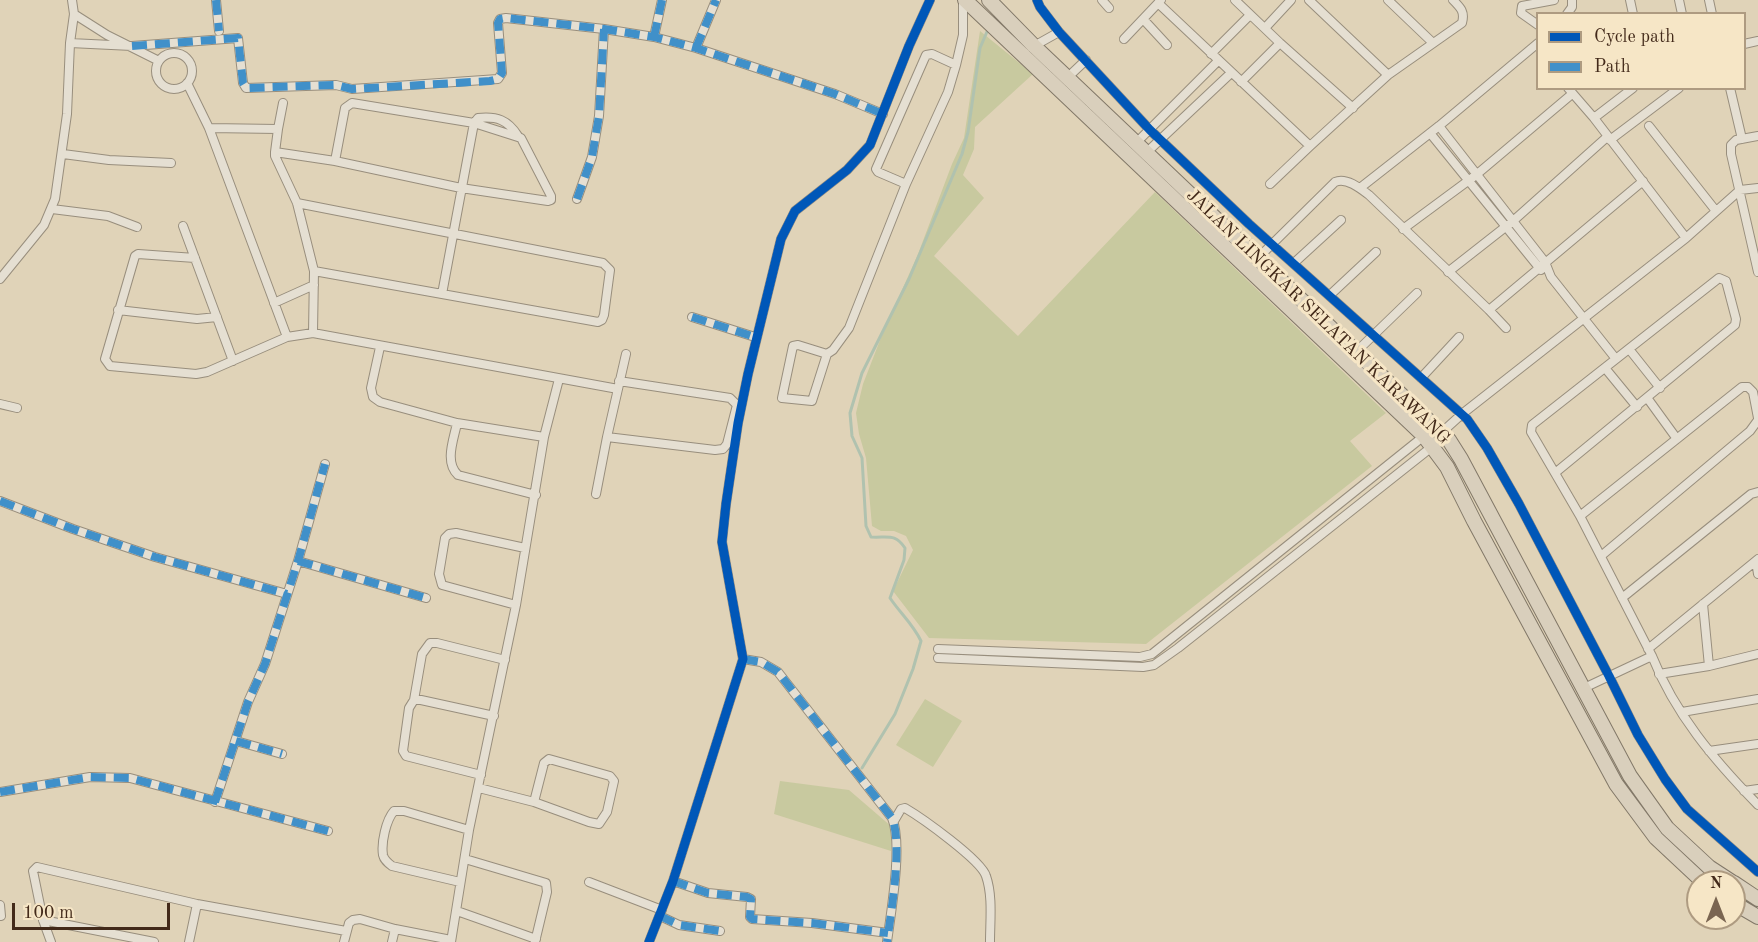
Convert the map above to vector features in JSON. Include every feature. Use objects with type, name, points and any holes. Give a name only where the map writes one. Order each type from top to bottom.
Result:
[{"type":"main road","name":"JALAN LINGKAR SELATAN KARAWANG","points":[[964,0],[978,13],[1034,46],[1449,440],[1557,635],[1630,776],[1667,828],[1714,870]]},
{"type":"main road","name":"JALAN LINGKAR SELATAN KARAWANG","points":[[988,0],[1011,33],[1429,441],[1447,467],[1617,784],[1656,838],[1689,870]]},
{"type":"main road","points":[[1541,643],[1557,635]]},
{"type":"street","points":[[216,0],[219,31]]},
{"type":"street","points":[[654,37],[662,0]]},
{"type":"street","points":[[696,48],[716,0]]},
{"type":"street","points":[[649,942],[673,881],[743,659],[723,542],[726,504],[738,423],[755,337],[781,239],[795,211],[847,170],[870,145],[909,46],[930,0]]},
{"type":"street","points":[[827,354],[798,345],[793,346],[782,398],[812,401],[827,354],[833,350],[849,328],[906,184],[948,92],[963,35],[964,0]]},
{"type":"street","points":[[1037,0],[1059,32],[1160,140],[1272,245],[1462,414],[1487,448],[1609,676],[1638,735],[1665,779],[1687,809],[1758,872]]},
{"type":"street","points":[[1101,0],[1109,8]]},
{"type":"street","points":[[1235,0],[1353,108]]},
{"type":"street","points":[[1264,28],[1291,0]]},
{"type":"street","points":[[1309,0],[1388,75]]},
{"type":"street","points":[[1388,0],[1433,43]]},
{"type":"street","points":[[1270,184],[1388,75],[1462,23],[1464,15],[1462,9],[1453,0]]},
{"type":"street","points":[[1536,23],[1521,12],[1522,6],[1554,0]]},
{"type":"street","points":[[1124,39],[1160,2],[1231,73],[1310,146]]},
{"type":"street","points":[[0,279],[44,225],[52,209],[68,114],[71,5]]},
{"type":"street","points":[[71,5],[107,34],[159,61]]},
{"type":"street","points":[[1141,148],[1150,130],[1194,87],[1215,57],[1250,15]]},
{"type":"street","points":[[70,43],[132,46],[238,38],[243,83],[246,88],[336,85],[352,89],[498,79],[502,73],[498,23],[500,19],[604,29],[654,37],[696,48],[835,94],[883,114]]},
{"type":"street","points":[[1143,19],[1167,45]]},
{"type":"street","points":[[578,199],[592,157],[599,116],[604,29]]},
{"type":"street","points":[[1034,46],[1059,32]]},
{"type":"street","points":[[1241,82],[1280,43]]},
{"type":"street","points":[[1360,188],[1536,48]]},
{"type":"street","points":[[172,53],[186,58],[192,72],[187,83],[176,89],[162,84],[156,75],[159,61],[172,53]]},
{"type":"street","points":[[906,184],[876,169],[926,55],[932,54],[956,65]]},
{"type":"street","points":[[1067,78],[1086,60]]},
{"type":"street","points":[[1141,148],[1160,140],[1231,73]]},
{"type":"street","points":[[187,83],[209,128],[287,337]]},
{"type":"street","points":[[1194,87],[1205,98]]},
{"type":"street","points":[[1594,118],[1630,90]]},
{"type":"street","points":[[1448,272],[1513,221],[1609,139],[1676,90]]},
{"type":"street","points":[[1730,90],[1742,139]]},
{"type":"street","points":[[1403,229],[1476,175],[1570,91],[1594,118],[1686,238]]},
{"type":"street","points":[[284,103],[275,156],[297,203],[314,271],[313,333]]},
{"type":"street","points":[[275,152],[336,161],[461,188],[551,200],[521,138],[474,123],[352,103],[345,108],[336,161]]},
{"type":"street","points":[[442,294],[474,123]]},
{"type":"street","points":[[1439,126],[1513,221],[1551,277],[1616,359]]},
{"type":"street","points":[[1649,126],[1716,211]]},
{"type":"street","points":[[209,128],[278,129]]},
{"type":"street","points":[[1430,133],[1505,227],[1542,265]]},
{"type":"street","points":[[1758,136],[1736,140],[1731,145],[1731,154],[1758,272]]},
{"type":"street","points":[[63,154],[109,160],[171,163]]},
{"type":"street","points":[[1258,258],[1335,182],[1343,181],[1360,188],[1506,328]]},
{"type":"street","points":[[1489,310],[1643,181]]},
{"type":"street","points":[[1442,434],[1462,414],[1686,238],[1740,190],[1758,188]]},
{"type":"street","points":[[297,203],[603,263],[610,270],[604,315],[598,322],[314,271]]},
{"type":"street","points":[[52,209],[108,216],[136,227]]},
{"type":"street","points":[[1294,263],[1341,220]]},
{"type":"street","points":[[183,226],[233,361]]},
{"type":"street","points":[[1330,296],[1376,252]]},
{"type":"street","points":[[195,258],[138,254],[133,258],[105,359],[110,366],[196,374],[207,372],[287,337],[313,333],[559,379],[730,398],[737,405],[727,444],[715,450],[607,437]]},
{"type":"street","points":[[1556,473],[1735,325],[1736,319],[1726,281],[1719,278],[1532,425],[1531,432],[1580,516],[1659,674],[1694,734],[1758,805]]},
{"type":"street","points":[[274,303],[314,285]]},
{"type":"street","points":[[1356,352],[1417,293]]},
{"type":"street","points":[[118,310],[197,319],[217,317]]},
{"type":"street","points":[[692,317],[755,337]]},
{"type":"street","points":[[1421,378],[1459,337]]},
{"type":"street","points":[[380,347],[370,388],[373,397],[380,402],[457,423],[544,437]]},
{"type":"street","points":[[1629,349],[1659,388]]},
{"type":"street","points":[[596,494],[626,354]]},
{"type":"street","points":[[1605,368],[1637,407]]},
{"type":"street","points":[[344,942],[348,923],[360,919],[451,941],[469,830],[516,605],[544,437],[559,379]]},
{"type":"street","points":[[1580,516],[1742,387],[1749,387],[1753,392],[1758,419],[1750,431],[1600,556]]},
{"type":"street","points":[[1648,399],[1677,439]]},
{"type":"street","points":[[0,404],[17,408]]},
{"type":"street","points":[[457,423],[450,460],[451,469],[458,475],[536,495]]},
{"type":"street","points":[[938,654],[1140,657],[1152,654],[1405,453],[1429,441]]},
{"type":"street","points":[[972,654],[1143,668],[1154,665],[1413,461],[1429,441]]},
{"type":"street","points":[[1405,453],[1413,461]]},
{"type":"street","points":[[215,802],[248,702],[265,664],[298,561],[325,464]]},
{"type":"street","points":[[1622,598],[1751,494],[1758,492]]},
{"type":"street","points":[[0,501],[73,530],[155,557],[287,594]]},
{"type":"street","points":[[516,605],[442,585],[439,574],[445,538],[449,534],[456,533],[525,548]]},
{"type":"street","points":[[1584,688],[1650,652],[1703,604],[1757,560]]},
{"type":"street","points":[[1757,560],[1758,574]]},
{"type":"street","points":[[298,561],[426,598]]},
{"type":"street","points":[[1703,604],[1709,666]]},
{"type":"street","points":[[481,775],[406,756],[404,751],[409,708],[414,700],[422,654],[430,643],[505,660]]},
{"type":"street","points":[[1659,674],[1709,666],[1758,654]]},
{"type":"street","points":[[673,881],[708,893],[752,899],[750,917],[752,919],[812,923],[887,938],[896,852],[894,821],[778,672],[761,662],[743,659]]},
{"type":"street","points":[[1682,712],[1758,699]]},
{"type":"street","points":[[414,700],[494,716]]},
{"type":"street","points":[[236,741],[282,754]]},
{"type":"street","points":[[1709,751],[1758,744]]},
{"type":"street","points":[[479,788],[534,802],[599,824],[607,812],[614,781],[610,776],[561,760],[549,759],[544,763],[534,802]]},
{"type":"street","points":[[0,792],[72,779],[105,776],[130,778],[327,831]]},
{"type":"street","points":[[1744,791],[1758,789]]},
{"type":"street","points":[[894,821],[901,809],[905,808],[982,867],[988,887],[990,942]]},
{"type":"street","points":[[460,882],[392,866],[385,860],[382,853],[383,844],[389,817],[394,811],[404,811],[469,830]]},
{"type":"street","points":[[457,911],[536,940],[547,892],[546,883],[465,859]]},
{"type":"street","points":[[51,942],[43,920],[33,871],[37,867],[197,904],[346,931]]},
{"type":"street","points":[[589,882],[661,913],[679,925],[720,931]]},
{"type":"street","points":[[189,942],[197,904]]},
{"type":"street","points":[[0,905],[1,916]]},
{"type":"street","points":[[43,920],[154,942]]},
{"type":"street","points":[[392,942],[395,929]]},
{"type":"green space","points":[[980,31],[1033,74],[975,127],[974,149],[963,175],[984,198],[934,256],[1018,336],[1155,192],[1386,413],[1350,441],[1372,466],[1146,644],[929,638],[893,591],[913,550],[906,536],[894,531],[881,531],[872,526],[866,458],[856,413],[863,384],[882,335],[918,254],[964,138]]},
{"type":"green space","points":[[925,699],[962,721],[933,767],[896,745]]},
{"type":"green space","points":[[780,781],[849,790],[892,827],[891,851],[774,814]]},
{"type":"waterway","points":[[862,768],[895,714],[913,669],[921,641],[890,598],[904,560],[905,548],[894,538],[871,537],[866,526],[862,458],[852,436],[850,413],[862,373],[909,279],[962,154],[968,132],[980,48],[989,27]]},
{"type":"marked path","points":[[216,0],[219,31]]},
{"type":"marked path","points":[[654,37],[662,0]]},
{"type":"marked path","points":[[696,48],[716,0]]},
{"type":"marked path","points":[[132,46],[238,38],[243,83],[246,88],[336,85],[352,89],[490,81],[498,79],[502,73],[498,23],[500,19],[506,18],[654,37],[696,48],[835,94],[883,114]]},
{"type":"marked path","points":[[577,199],[592,157],[599,116],[604,29]]},
{"type":"marked path","points":[[692,317],[755,337]]},
{"type":"marked path","points":[[215,802],[248,702],[265,664],[298,561],[325,464]]},
{"type":"marked path","points":[[0,501],[155,557],[287,594]]},
{"type":"marked path","points":[[298,561],[426,598]]},
{"type":"marked path","points":[[743,659],[761,662],[778,672],[892,818],[895,830],[896,861],[887,942]]},
{"type":"marked path","points":[[236,741],[282,754]]},
{"type":"marked path","points":[[0,792],[90,777],[130,778],[328,831]]},
{"type":"marked path","points":[[673,881],[708,893],[747,897],[751,899],[750,917],[752,919],[812,923],[888,933]]},
{"type":"marked path","points":[[660,916],[679,925],[720,931]]},
{"type":"cycle path","points":[[649,942],[673,881],[743,659],[722,542],[738,423],[781,239],[795,211],[847,170],[870,145],[909,46],[930,0]]},
{"type":"cycle path","points":[[1037,0],[1059,32],[1150,130],[1249,224],[1467,419],[1487,448],[1519,504],[1638,735],[1665,779],[1687,809],[1758,872]]}]
